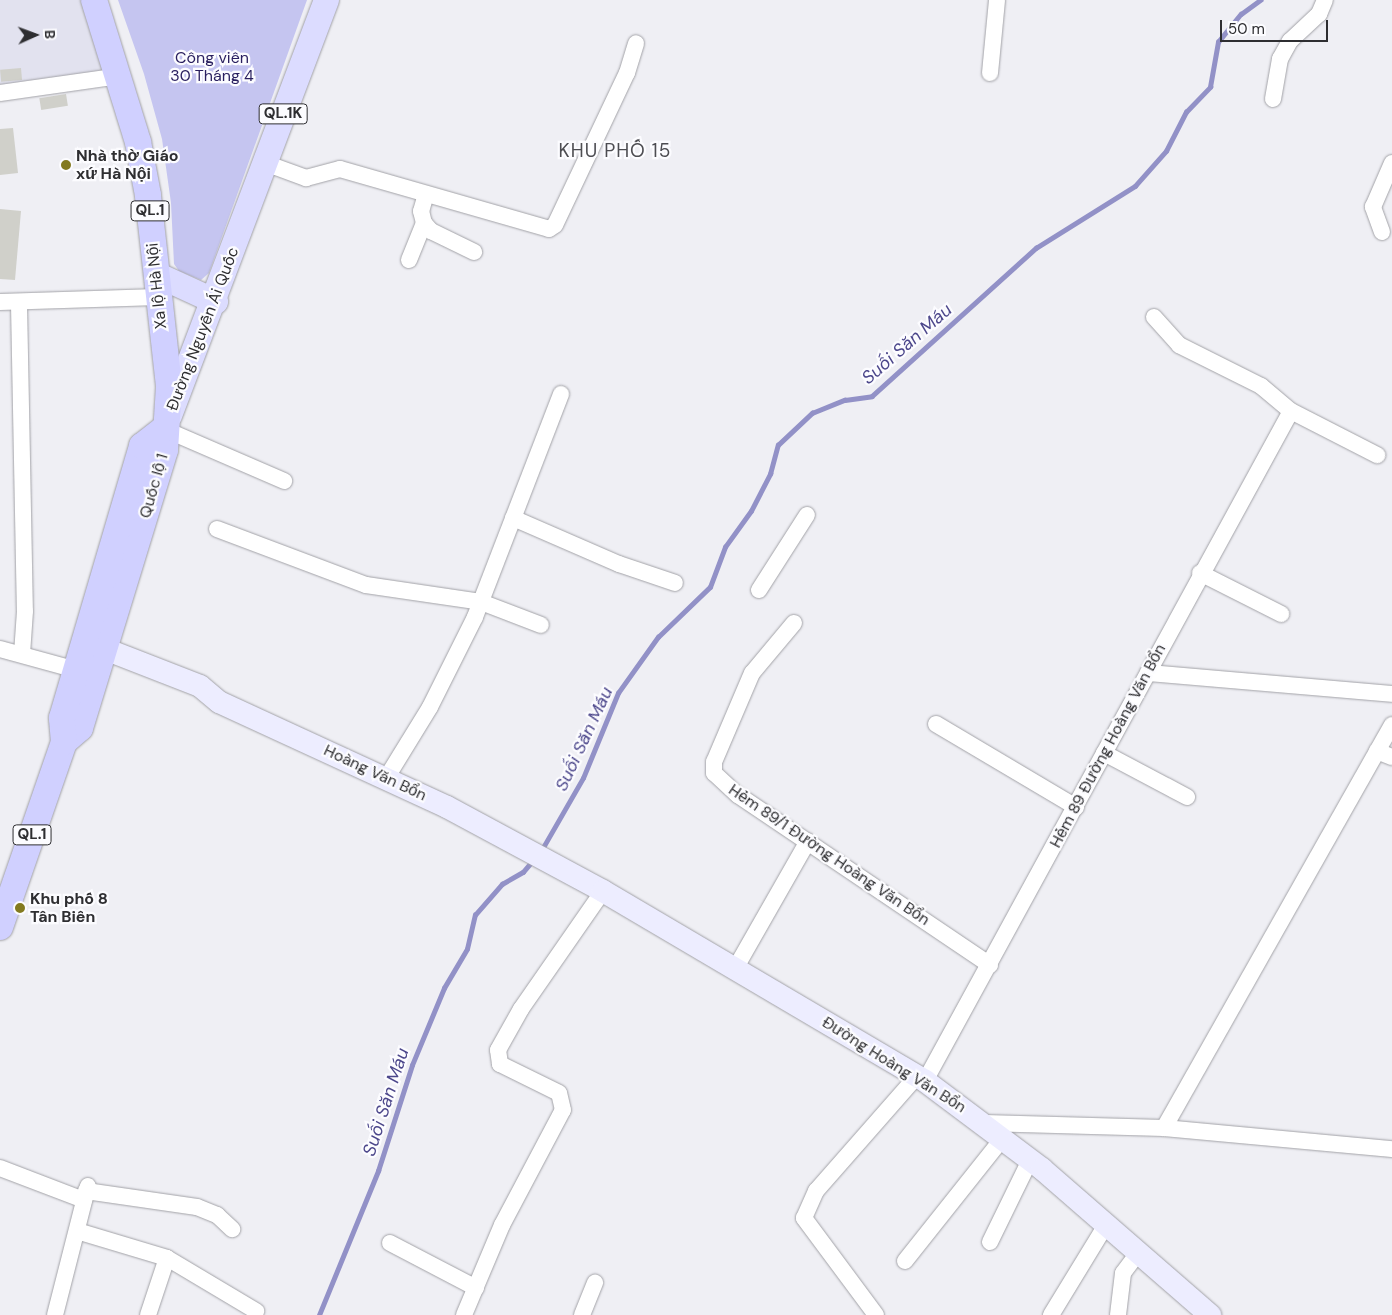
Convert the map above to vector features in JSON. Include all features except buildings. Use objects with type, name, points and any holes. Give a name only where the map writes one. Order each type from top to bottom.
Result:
[{"type":"highway","name":"Xa lộ Hà Nội","points":[[94,0],[120,76],[148,195],[169,386],[164,429]]},
{"type":"highway","name":"Quốc lộ 1","points":[[0,927],[64,742],[62,718],[91,659],[142,446],[164,429]]},
{"type":"main road","name":"QL.1K","points":[[265,163],[326,0]]},
{"type":"main road","name":"Đường Nguyễn Ái Quốc","points":[[164,429],[215,301],[265,163]]},
{"type":"main road","points":[[157,286],[215,301]]},
{"type":"main road","name":"Hoàng Văn Bổn","points":[[91,659],[200,686],[219,702],[387,777],[537,855]]},
{"type":"main road","name":"Đường Hoàng Văn Bổn","points":[[537,855],[603,891],[921,1078],[1004,1138],[1210,1315]]},
{"type":"street","points":[[990,73],[996,0]]},
{"type":"street","points":[[1273,99],[1280,58],[1290,41],[1318,14],[1325,0]]},
{"type":"street","points":[[265,163],[306,178],[340,169],[426,194],[476,206],[541,230],[554,225],[627,73],[636,43]]},
{"type":"street","points":[[0,93],[120,76]]},
{"type":"street","points":[[1382,232],[1373,207],[1392,163]]},
{"type":"street","points":[[426,194],[421,210],[424,223],[430,231],[474,252]]},
{"type":"street","points":[[409,260],[424,223]]},
{"type":"street","points":[[0,302],[19,304],[157,286]]},
{"type":"street","points":[[19,304],[25,611],[22,654]]},
{"type":"street","points":[[1154,317],[1179,345],[1271,392],[1292,411],[1377,455]]},
{"type":"street","points":[[387,777],[430,707],[481,602],[561,394]]},
{"type":"street","name":"Hẻm 89 Đường Hoàng Văn Bổn","points":[[876,1315],[804,1218],[816,1191],[921,1078],[990,965],[1200,573],[1292,411]]},
{"type":"street","points":[[164,429],[284,481]]},
{"type":"street","points":[[759,590],[807,515]]},
{"type":"street","points":[[513,518],[618,564],[675,582]]},
{"type":"street","points":[[216,529],[366,585],[481,602],[541,625]]},
{"type":"street","points":[[1200,573],[1281,614]]},
{"type":"street","name":"Hẻm 89/1 Đường Hoàng Văn Bổn","points":[[794,623],[752,673],[714,768],[714,773],[738,796],[990,965]]},
{"type":"street","points":[[0,649],[22,654],[91,659]]},
{"type":"street","points":[[1148,673],[1392,694]]},
{"type":"street","points":[[936,724],[1076,807]]},
{"type":"street","points":[[1164,1128],[1384,754],[1392,725]]},
{"type":"street","points":[[1104,753],[1187,797]]},
{"type":"street","points":[[735,969],[808,842]]},
{"type":"street","points":[[464,1315],[502,1225],[563,1110],[559,1094],[500,1064],[498,1050],[521,1009],[603,891]]},
{"type":"street","points":[[984,1123],[1164,1128],[1392,1149]]},
{"type":"street","points":[[905,1261],[1004,1138]]},
{"type":"street","points":[[990,1242],[1030,1160]]},
{"type":"street","points":[[0,1168],[86,1192],[197,1207],[217,1215],[232,1229]]},
{"type":"street","points":[[55,1315],[86,1192]]},
{"type":"street","points":[[1050,1315],[1106,1225]]},
{"type":"street","points":[[77,1231],[167,1258],[256,1311]]},
{"type":"street","points":[[390,1243],[476,1288]]},
{"type":"street","points":[[1118,1315],[1123,1273],[1138,1252]]},
{"type":"street","points":[[148,1315],[167,1258]]},
{"type":"street","points":[[582,1315],[595,1282]]},
{"type":"shaded area","points":[[0,0],[85,0],[113,80],[0,92]]},
{"type":"green space","name":"Công viên 30 Tháng 4","points":[[118,0],[307,0],[209,273],[201,280],[179,271],[174,264],[171,203],[162,139],[144,74]]},
{"type":"waterway","name":"Suối Săn Máu","points":[[541,851],[583,778],[618,693],[658,637],[710,587],[725,547],[751,511],[770,474],[778,445],[812,413],[845,400],[872,396],[1036,248],[1135,186],[1166,151],[1186,112],[1210,87],[1218,42],[1241,14],[1260,0]]},
{"type":"waterway","name":"Suối Săn Máu","points":[[319,1315],[378,1171],[412,1065],[444,988],[467,949],[475,915],[502,884],[523,872],[533,860]]},
{"type":"place","name":"Nhà thờ Giáo xứ Hà Nội","points":[[66,165]]},
{"type":"place","name":"Khu phố 8 Tân Biên","points":[[20,908]]},
{"type":"district","name":"KHU PHỐ 15","points":[[615,151]]}]
